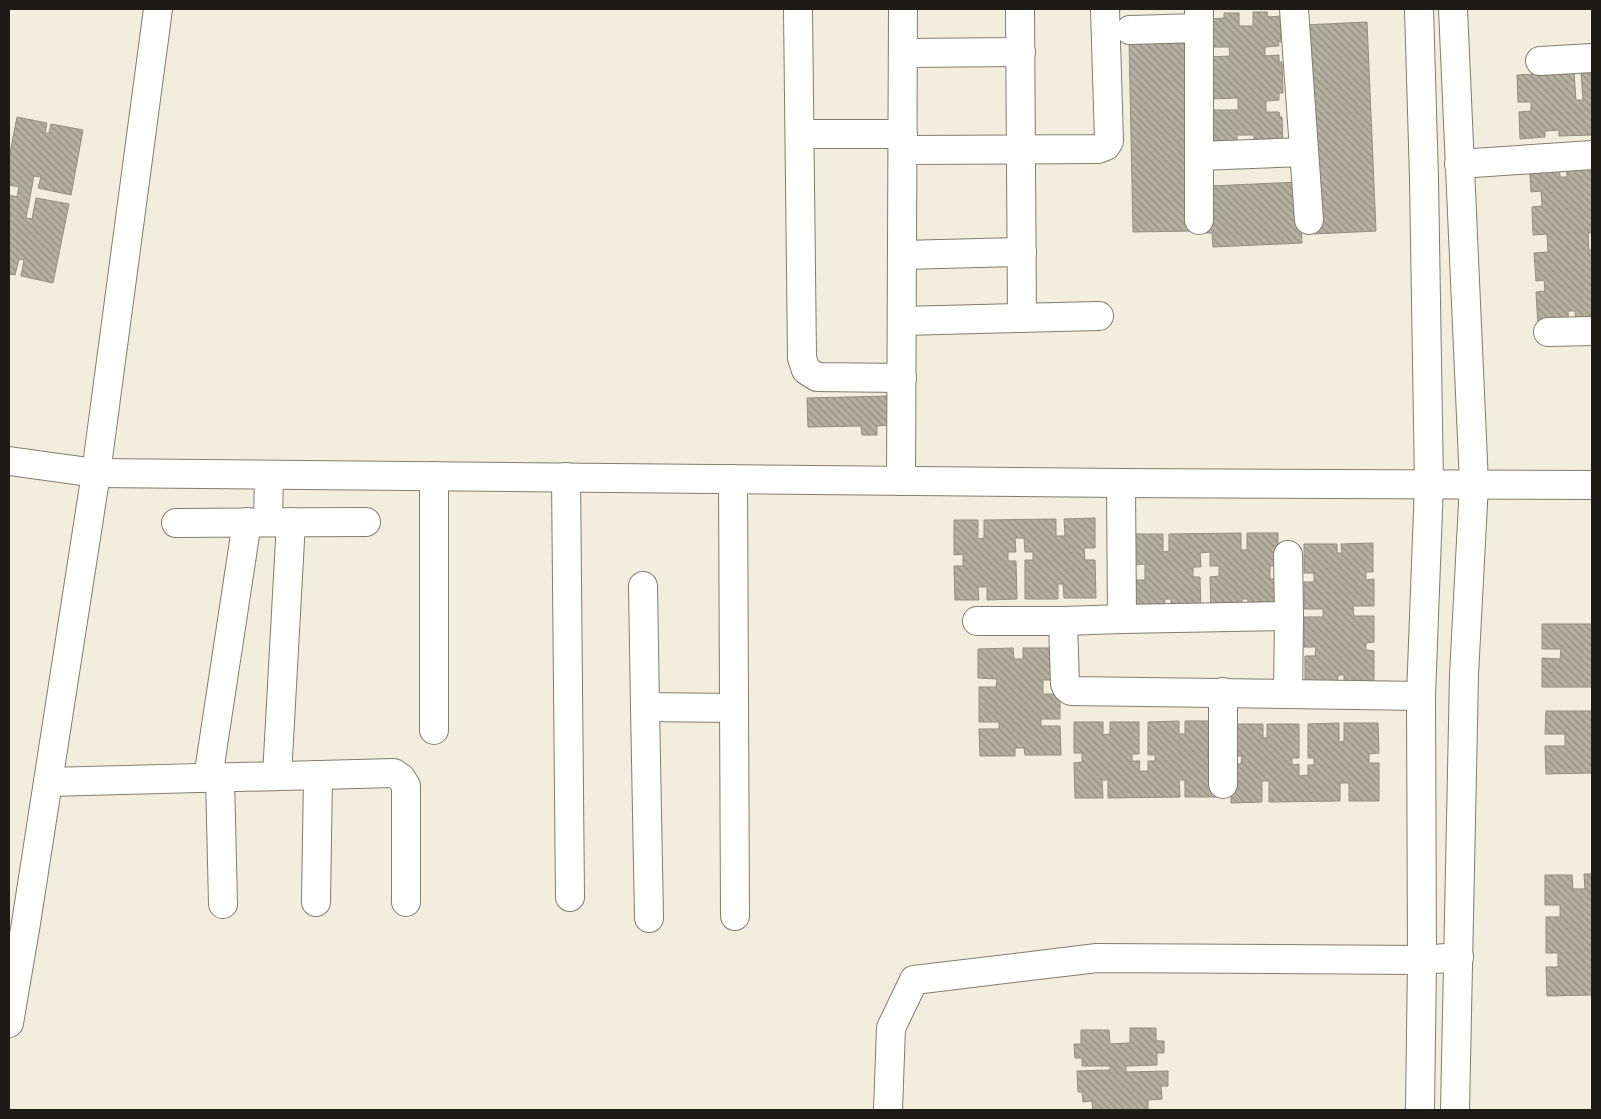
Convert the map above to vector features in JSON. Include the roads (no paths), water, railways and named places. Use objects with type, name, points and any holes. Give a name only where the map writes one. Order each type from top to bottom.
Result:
[{"type":"street","points":[[9,1024],[96,473],[158,9]]},
{"type":"street","points":[[798,9],[802,358],[806,370],[817,378],[902,378]]},
{"type":"street","points":[[901,481],[903,9]]},
{"type":"street","points":[[1020,9],[1022,318]]},
{"type":"street","points":[[800,134],[1022,150],[1098,149],[1106,146],[1108,141],[1105,9]]},
{"type":"street","points":[[1294,9],[1309,220]]},
{"type":"street","points":[[1418,9],[1424,189],[1429,484],[1421,696],[1422,960],[1420,1110]]},
{"type":"street","points":[[1453,9],[1474,484],[1464,675],[1455,1110]]},
{"type":"street","points":[[1130,30],[1199,18],[1199,220]]},
{"type":"street","points":[[903,53],[1021,52]]},
{"type":"street","points":[[1540,61],[1592,58]]},
{"type":"street","points":[[1199,156],[1304,152]]},
{"type":"street","points":[[1459,164],[1592,155]]},
{"type":"street","points":[[902,255],[1022,252]]},
{"type":"street","points":[[902,321],[1098,316]]},
{"type":"street","points":[[1548,332],[1592,331]]},
{"type":"street","points":[[9,461],[96,473],[1121,483],[1592,485]]},
{"type":"street","points":[[269,475],[277,776]]},
{"type":"street","points":[[434,476],[434,730]]},
{"type":"street","points":[[566,478],[570,897]]},
{"type":"street","points":[[732,479],[735,916]]},
{"type":"street","points":[[1121,483],[1122,619]]},
{"type":"street","points":[[223,904],[214,778],[269,522]]},
{"type":"street","points":[[176,523],[366,522]]},
{"type":"street","points":[[1288,555],[1288,693]]},
{"type":"street","points":[[643,586],[649,918]]},
{"type":"street","points":[[978,621],[1288,616]]},
{"type":"street","points":[[1063,621],[1065,684],[1071,690],[1421,696]]},
{"type":"street","points":[[1223,692],[1224,784]]},
{"type":"street","points":[[645,707],[733,708]]},
{"type":"street","points":[[48,782],[394,773],[401,778],[406,786],[406,902]]},
{"type":"street","points":[[316,902],[318,775]]},
{"type":"street","points":[[888,1110],[890,1028],[914,980],[1097,958],[1422,960],[1459,957]]}]
